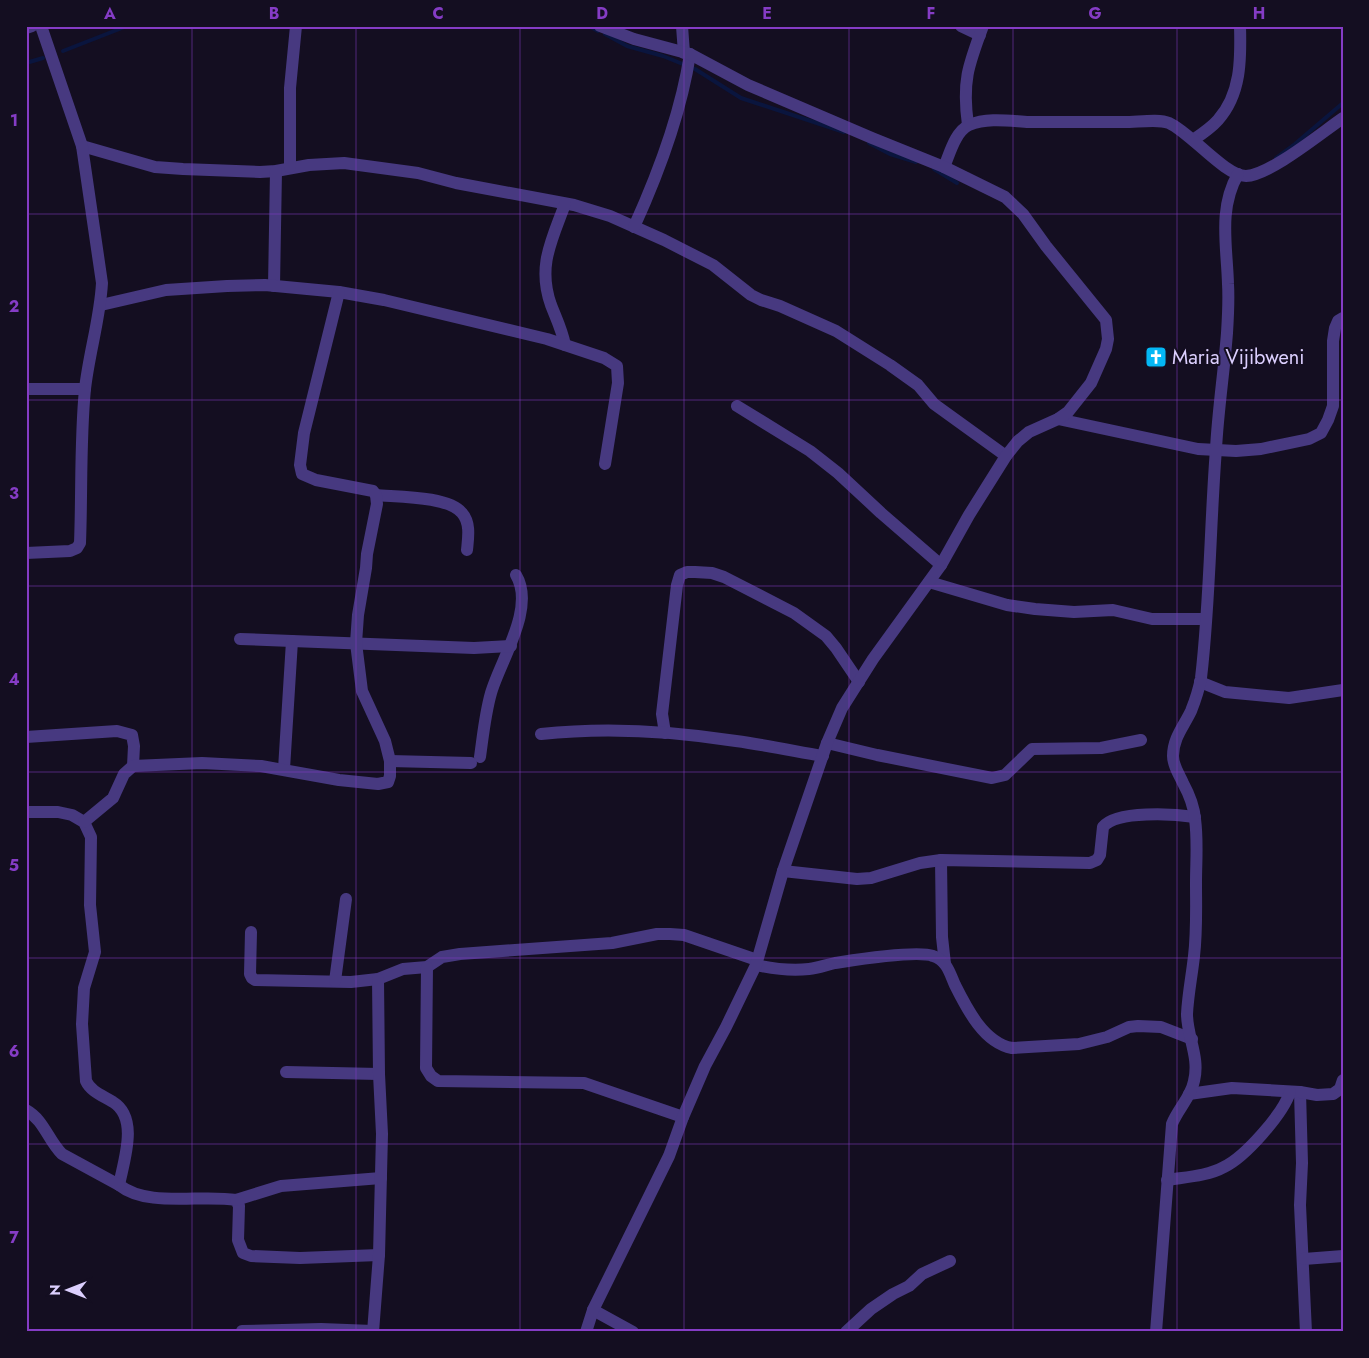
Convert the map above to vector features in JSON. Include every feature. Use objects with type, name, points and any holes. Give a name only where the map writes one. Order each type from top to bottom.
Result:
[{"type":"street","points":[[26,28],[32,26]]},
{"type":"street","points":[[26,553],[70,551],[77,548],[80,543],[85,389],[91,348],[101,305],[102,283],[82,146],[41,26]]},
{"type":"street","points":[[290,167],[290,88],[296,26]]},
{"type":"street","points":[[586,1332],[594,1310],[669,1156],[705,1066],[757,962],[783,871],[827,743],[842,708],[873,660],[941,564],[968,515],[1006,456],[1029,432],[1058,419],[1068,412],[1091,383],[1107,344],[1109,334],[1106,320],[1046,246],[1024,214],[1005,197],[944,166],[872,138],[748,85],[687,54],[634,39],[600,26]]},
{"type":"street","points":[[634,227],[666,149],[679,105],[687,54],[682,26]]},
{"type":"street","points":[[961,26],[981,30],[970,58],[965,81],[968,125]]},
{"type":"street","points":[[1193,140],[1218,121],[1235,93],[1239,72],[1240,26]]},
{"type":"street","points":[[944,166],[956,138],[968,125],[994,120],[1030,122],[1167,122],[1238,174],[1254,175],[1268,170],[1343,118]]},
{"type":"street","points":[[82,146],[155,166],[236,172],[276,171],[290,167],[344,163],[418,172],[456,183],[565,204],[610,216],[664,240],[713,265],[751,295],[820,324],[859,345],[918,385],[934,404],[1006,456]]},
{"type":"street","points":[[274,286],[276,171]]},
{"type":"street","points":[[1156,1332],[1172,1124],[1194,1084],[1196,1072],[1196,1062],[1187,1018],[1196,928],[1197,850],[1195,817],[1191,801],[1173,761],[1173,752],[1175,742],[1191,711],[1200,682],[1216,450],[1227,333],[1228,286],[1224,235],[1225,214],[1228,197],[1238,174]]},
{"type":"street","points":[[565,204],[545,260],[545,277],[551,304],[560,323],[565,345]]},
{"type":"street","points":[[101,305],[166,290],[274,286],[339,292],[384,300],[547,339],[604,358],[613,363],[618,369],[618,382],[605,464]]},
{"type":"street","points":[[84,822],[113,798],[124,774],[133,766],[202,763],[284,769],[339,780],[378,784],[388,782],[390,761],[385,741],[362,691],[356,642],[367,554],[377,504],[376,495],[373,491],[316,480],[302,474],[300,465],[306,422],[339,292]]},
{"type":"street","points":[[1058,419],[1180,446],[1216,450],[1236,451],[1281,446],[1309,440],[1321,433],[1333,406],[1333,341],[1338,321],[1343,318]]},
{"type":"street","points":[[26,389],[85,389]]},
{"type":"street","points":[[737,406],[810,451],[838,473],[881,513],[941,564]]},
{"type":"street","points":[[376,495],[447,503],[462,513],[468,525],[468,550]]},
{"type":"street","points":[[665,733],[662,714],[677,585],[680,575],[687,572],[712,573],[724,577],[794,613],[826,636],[858,682]]},
{"type":"street","points":[[390,761],[475,760],[487,704],[511,646],[518,622],[521,598],[519,580],[516,575]]},
{"type":"street","points":[[929,582],[1007,605],[1035,609],[1074,612],[1113,610],[1152,620],[1205,619]]},
{"type":"street","points":[[240,639],[474,648],[511,646]]},
{"type":"street","points":[[284,769],[292,641]]},
{"type":"street","points":[[1200,682],[1225,692],[1282,697],[1308,696],[1343,690]]},
{"type":"street","points":[[541,734],[563,731],[621,730],[665,733],[736,741],[823,756]]},
{"type":"street","points":[[26,737],[118,731],[126,733],[132,735],[134,746],[133,766]]},
{"type":"street","points":[[827,743],[992,778],[1005,775],[1032,749],[1101,748],[1141,740]]},
{"type":"street","points":[[26,803],[40,812]]},
{"type":"street","points":[[26,812],[58,812],[72,815],[84,822],[91,837],[90,905],[95,952],[84,988],[82,1024],[86,1081],[93,1090],[122,1107],[128,1121],[120,1185]]},
{"type":"street","points":[[783,871],[858,879],[871,878],[920,863],[941,860],[1090,863],[1097,860],[1100,855],[1103,828],[1109,822],[1134,816],[1155,814],[1195,817]]},
{"type":"street","points":[[941,860],[942,937],[945,964],[970,1012],[989,1038],[1002,1046],[1020,1048],[1079,1044],[1129,1027],[1138,1026],[1161,1027],[1192,1039]]},
{"type":"street","points":[[335,981],[346,899]]},
{"type":"street","points":[[251,932],[250,974],[255,980],[335,981],[378,979],[403,969],[427,967],[442,957],[460,954],[612,943],[657,934],[690,936],[781,970],[809,969],[835,963],[916,954],[934,956],[945,964]]},
{"type":"street","points":[[427,967],[426,1068],[431,1076],[438,1081],[584,1082],[683,1117]]},
{"type":"street","points":[[242,1331],[321,1329],[373,1332],[379,1255],[382,1134],[378,1074],[378,979]]},
{"type":"street","points":[[286,1072],[378,1074]]},
{"type":"street","points":[[1189,1094],[1232,1088],[1317,1095],[1333,1094],[1340,1089],[1343,1080]]},
{"type":"street","points":[[1167,1180],[1217,1170],[1234,1161],[1278,1115],[1295,1092]]},
{"type":"street","points":[[1295,1092],[1302,1163],[1300,1205],[1306,1332]]},
{"type":"street","points":[[26,1110],[40,1120],[55,1147],[62,1154],[132,1192],[149,1198],[236,1200],[281,1186],[381,1178]]},
{"type":"street","points":[[236,1200],[239,1206],[238,1240],[243,1253],[251,1256],[300,1258],[379,1255]]},
{"type":"street","points":[[1304,1259],[1343,1256]]},
{"type":"street","points":[[846,1332],[871,1308],[909,1286],[922,1274],[950,1261]]},
{"type":"street","points":[[594,1310],[633,1332]]},
{"type":"waterway","points":[[63,51],[127,26]]},
{"type":"waterway","points":[[589,26],[598,31]]},
{"type":"waterway","points":[[605,34],[627,46],[663,56],[695,69],[741,98],[844,132]]},
{"type":"waterway","points":[[26,63],[43,58]]},
{"type":"waterway","points":[[1276,158],[1343,103]]},
{"type":"waterway","points":[[869,143],[890,154],[916,162]]},
{"type":"waterway","points":[[934,169],[957,183]]},
{"type":"place","name":"Maria Vijibweni","points":[[1156,357]]}]
